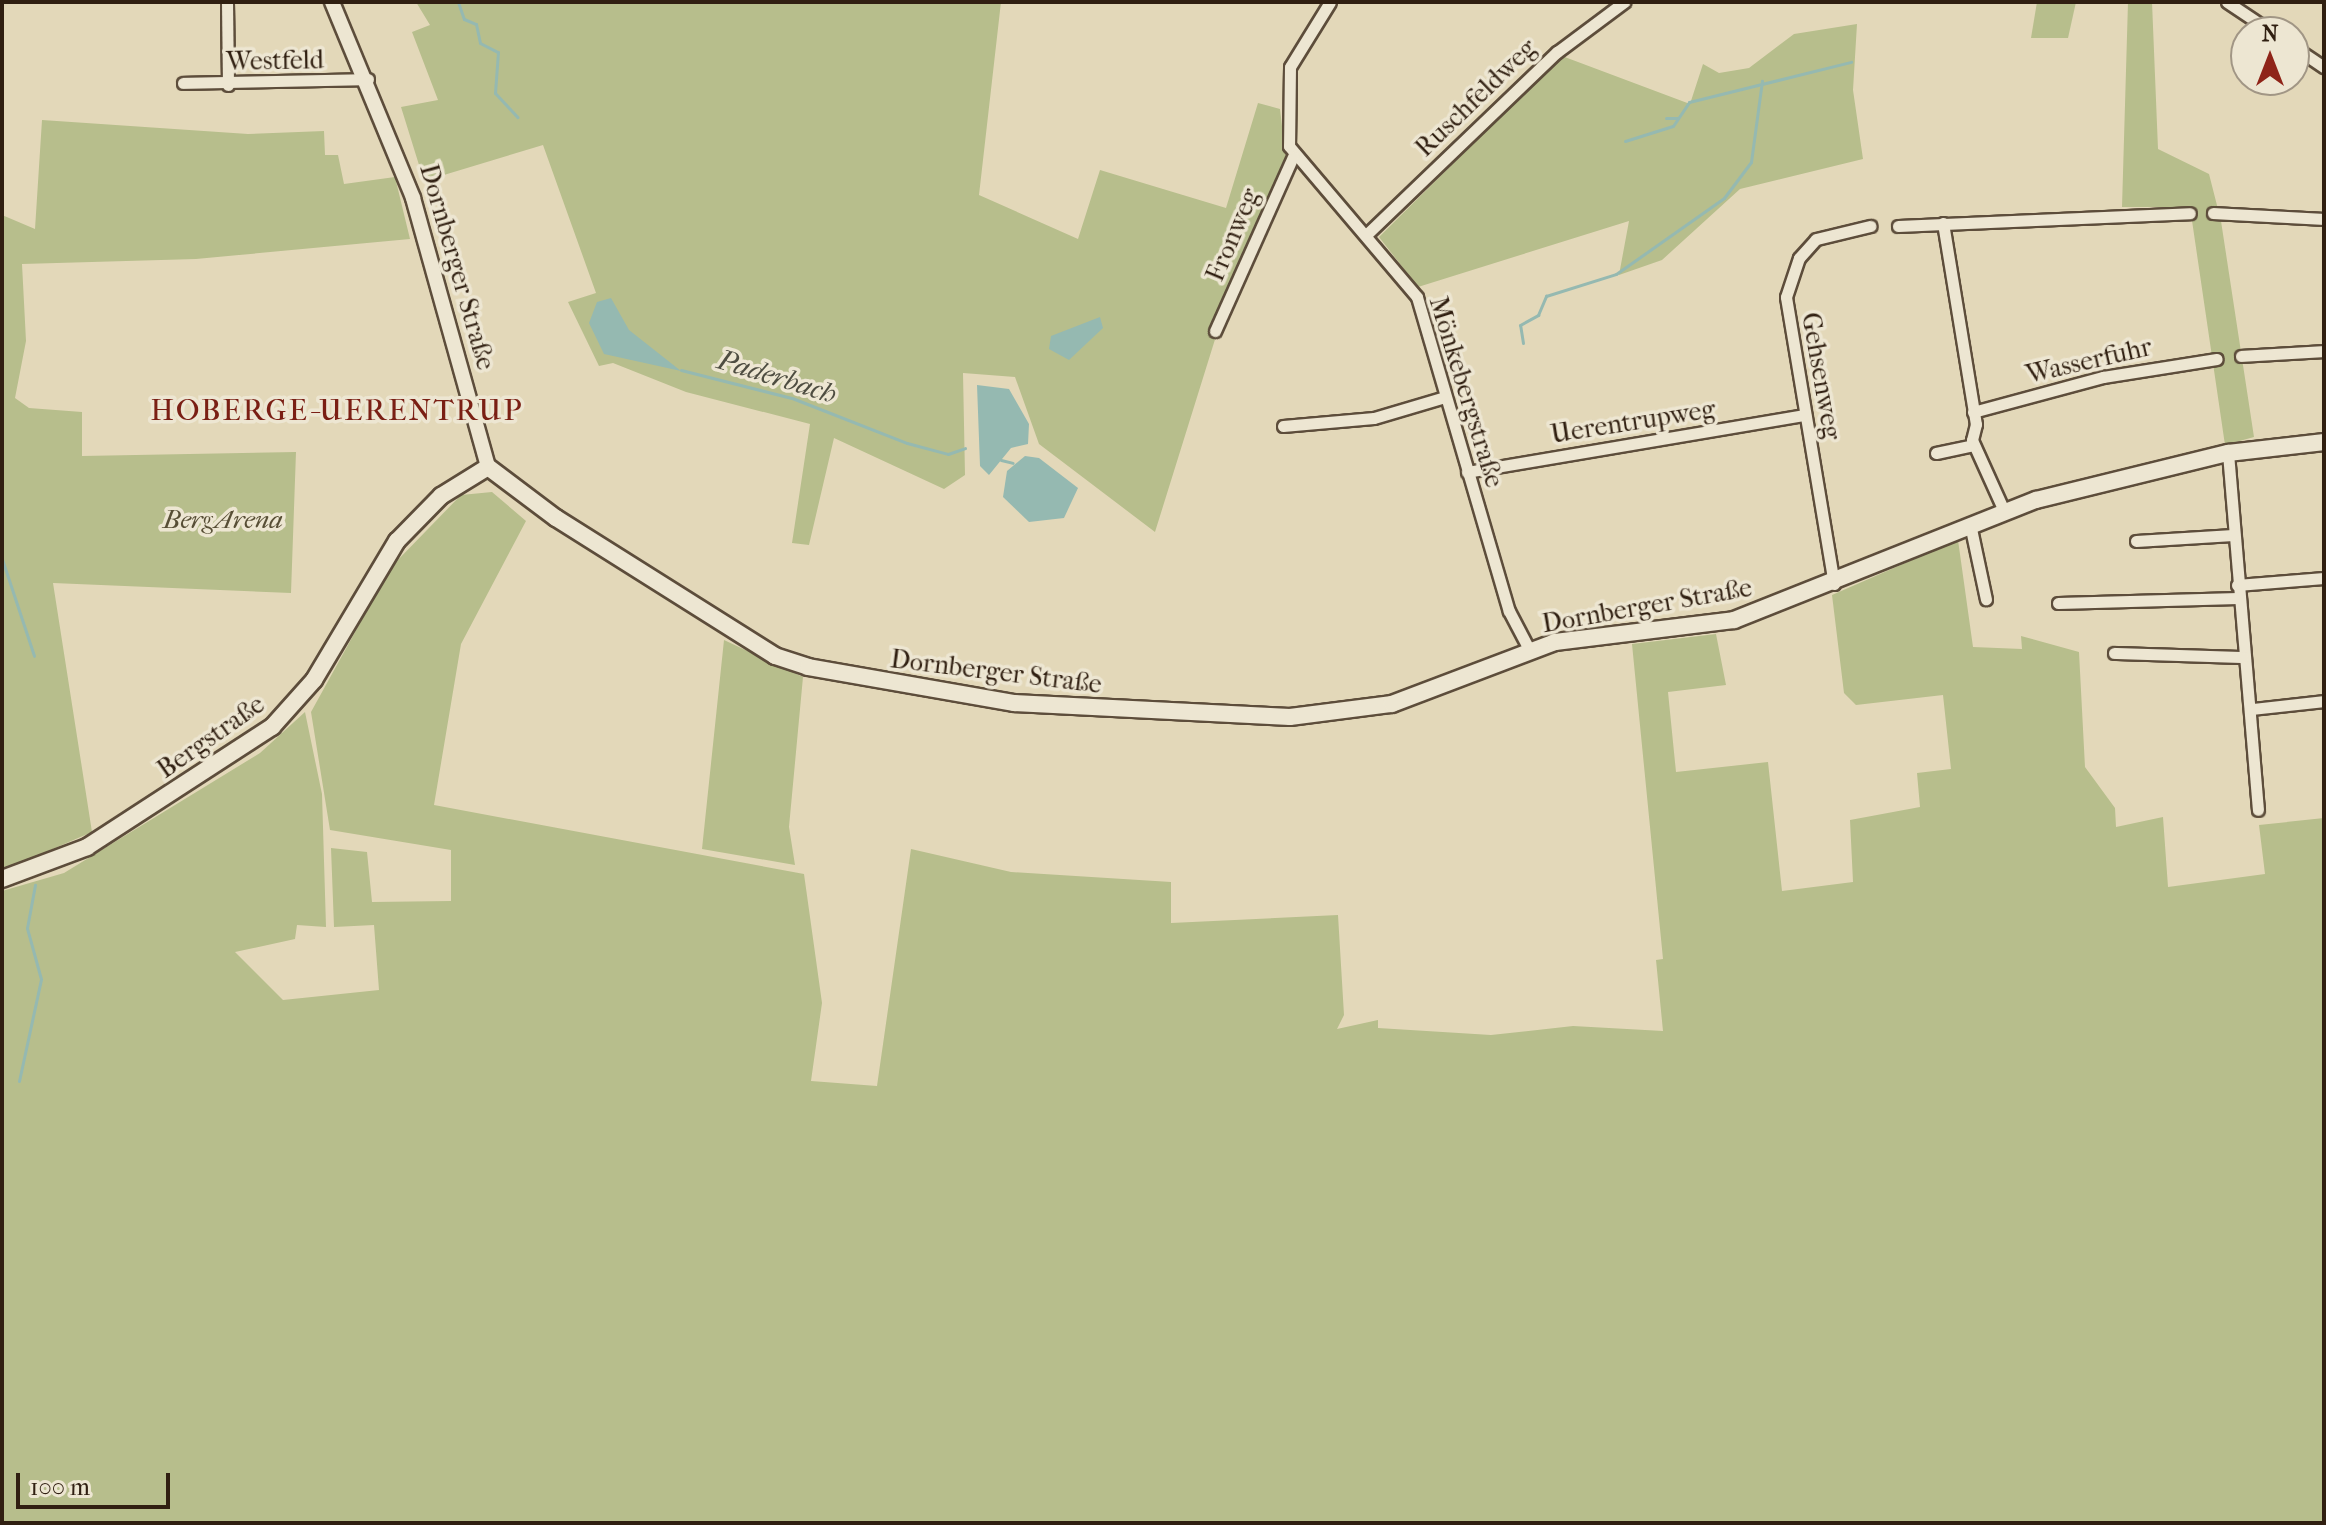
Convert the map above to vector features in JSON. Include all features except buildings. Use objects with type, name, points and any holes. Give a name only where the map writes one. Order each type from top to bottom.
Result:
[{"type":"main road","name":"Dornberger Straße","points":[[488,467],[501,484],[775,656],[931,692],[1105,709],[1319,716],[1392,704],[1530,651],[1595,635],[1734,620],[1834,584],[2004,511],[2228,453],[2324,442]]},
{"type":"main road","name":"Bergstraße","points":[[2,879],[87,847],[272,727],[314,680],[397,541],[441,496],[488,467]]},
{"type":"street","points":[[227,2],[228,85]]},
{"type":"street","name":"Dornberger Straße","points":[[332,2],[368,79],[413,198],[488,467]]},
{"type":"street","points":[[1293,157],[1290,67],[1330,2]]},
{"type":"street","name":"Ruschfeldweg","points":[[1366,235],[1521,84],[1624,2]]},
{"type":"street","points":[[2227,2],[2248,16]]},
{"type":"street","name":"Westfeld","points":[[183,83],[228,85],[368,79]]},
{"type":"street","name":"Mönkebergstraße","points":[[1293,157],[1366,235],[1417,297],[1509,611],[1530,651]]},
{"type":"street","name":"Fronweg","points":[[1215,331],[1293,157]]},
{"type":"street","points":[[1898,226],[2190,213]]},
{"type":"street","points":[[2213,213],[2324,219]]},
{"type":"street","points":[[1943,223],[1973,412],[1973,445],[2004,511]]},
{"type":"street","name":"Gehsenweg","points":[[1834,584],[1787,314],[1792,271],[1816,239],[1870,226]]},
{"type":"street","points":[[2241,356],[2324,350]]},
{"type":"street","name":"Wasserfuhr","points":[[1973,412],[2103,377],[2217,359]]},
{"type":"street","points":[[1283,426],[1374,418],[1445,397]]},
{"type":"street","name":"Uerentrupweg","points":[[1467,472],[1805,415]]},
{"type":"street","points":[[1936,453],[1973,445]]},
{"type":"street","points":[[2228,453],[2243,657],[2252,709],[2258,810]]},
{"type":"street","points":[[1970,524],[1986,599]]},
{"type":"street","points":[[2136,541],[2233,535]]},
{"type":"street","points":[[2058,603],[2238,591],[2324,578]]},
{"type":"street","points":[[2114,653],[2243,657]]},
{"type":"street","points":[[2252,709],[2324,701]]},
{"type":"green space","points":[[416,2],[1001,2],[979,195],[1078,239],[1100,170],[1226,208],[1258,103],[1280,109],[1286,160],[1211,333],[1217,333],[1155,532],[1039,444],[1015,377],[963,373],[965,475],[944,489],[834,438],[809,545],[792,543],[810,424],[686,392],[613,363],[599,366],[568,302],[596,293],[543,145],[424,181],[401,107],[438,100],[412,32],[430,25]]},
{"type":"green space","points":[[2037,2],[2076,2],[2068,38],[2031,38]]},
{"type":"green space","points":[[2128,2],[2152,2],[2158,149],[2209,174],[2221,221],[2254,437],[2225,445],[2190,207],[2122,207]]},
{"type":"green space","points":[[1857,24],[1853,90],[1863,159],[1740,189],[1662,260],[1619,275],[1629,221],[1418,287],[1379,237],[1562,56],[1690,104],[1703,64],[1719,73],[1749,68],[1794,34]]},
{"type":"green space","name":"BergArena","points":[[42,120],[248,134],[324,131],[325,155],[338,155],[344,184],[395,177],[410,239],[196,259],[22,264],[26,341],[15,398],[29,408],[82,412],[82,456],[296,452],[291,593],[53,583],[92,832],[2,871],[2,215],[35,229]]},
{"type":"green space","points":[[492,492],[526,521],[461,644],[434,805],[804,874],[822,1003],[811,1081],[877,1086],[911,849],[1011,872],[1171,882],[1171,923],[1338,915],[1344,1015],[1337,1029],[1378,1020],[1378,1028],[1491,1035],[1573,1026],[1663,1031],[1656,960],[1663,959],[1632,644],[1716,634],[1726,685],[1668,692],[1676,772],[1768,762],[1782,891],[1853,882],[1850,820],[1920,807],[1917,773],[1951,769],[1943,695],[1856,705],[1844,693],[1832,595],[1958,540],[1973,647],[2022,649],[2021,636],[2079,652],[2085,767],[2115,808],[2116,827],[2163,817],[2168,887],[2265,874],[2259,825],[2324,818],[2324,1523],[2,1523],[2,891],[64,873],[260,753],[305,712],[322,794],[326,927],[297,925],[295,939],[235,952],[283,1000],[379,990],[374,925],[334,927],[331,848],[367,852],[372,902],[451,901],[451,850],[330,830],[311,712],[391,567],[461,495]]},
{"type":"green space","points":[[724,640],[803,677],[789,827],[795,865],[702,849]]},
{"type":"water","points":[[611,298],[629,330],[681,371],[604,354],[589,323],[597,302]]},
{"type":"water","points":[[1100,317],[1103,328],[1069,360],[1049,349],[1051,336]]},
{"type":"water","points":[[977,385],[1009,389],[1029,424],[1028,444],[1011,448],[989,475],[980,466]]},
{"type":"water","points":[[1025,456],[1039,458],[1078,488],[1064,518],[1029,522],[1003,497],[1007,471]]},
{"type":"waterway","name":"Paderbach","points":[[458,2],[464,19],[476,24],[480,43],[498,52],[495,93],[517,117]]},
{"type":"waterway","points":[[1625,141],[1673,126],[1689,102],[1851,62]]},
{"type":"waterway","points":[[1523,343],[1520,325],[1538,315],[1546,296],[1616,274],[1724,198],[1751,162],[1762,81]]},
{"type":"waterway","points":[[1666,118],[1678,118]]},
{"type":"waterway","name":"Paderbach","points":[[681,370],[792,398],[907,443],[948,454],[965,448]]},
{"type":"waterway","name":"Paderbach","points":[[1001,460],[1013,463]]},
{"type":"waterway","points":[[2,559],[34,656]]},
{"type":"waterway","points":[[19,1081],[41,979],[27,928],[35,885]]},
{"type":"district","name":"HOBERGE-UERENTRUP","points":[[337,411]]}]
